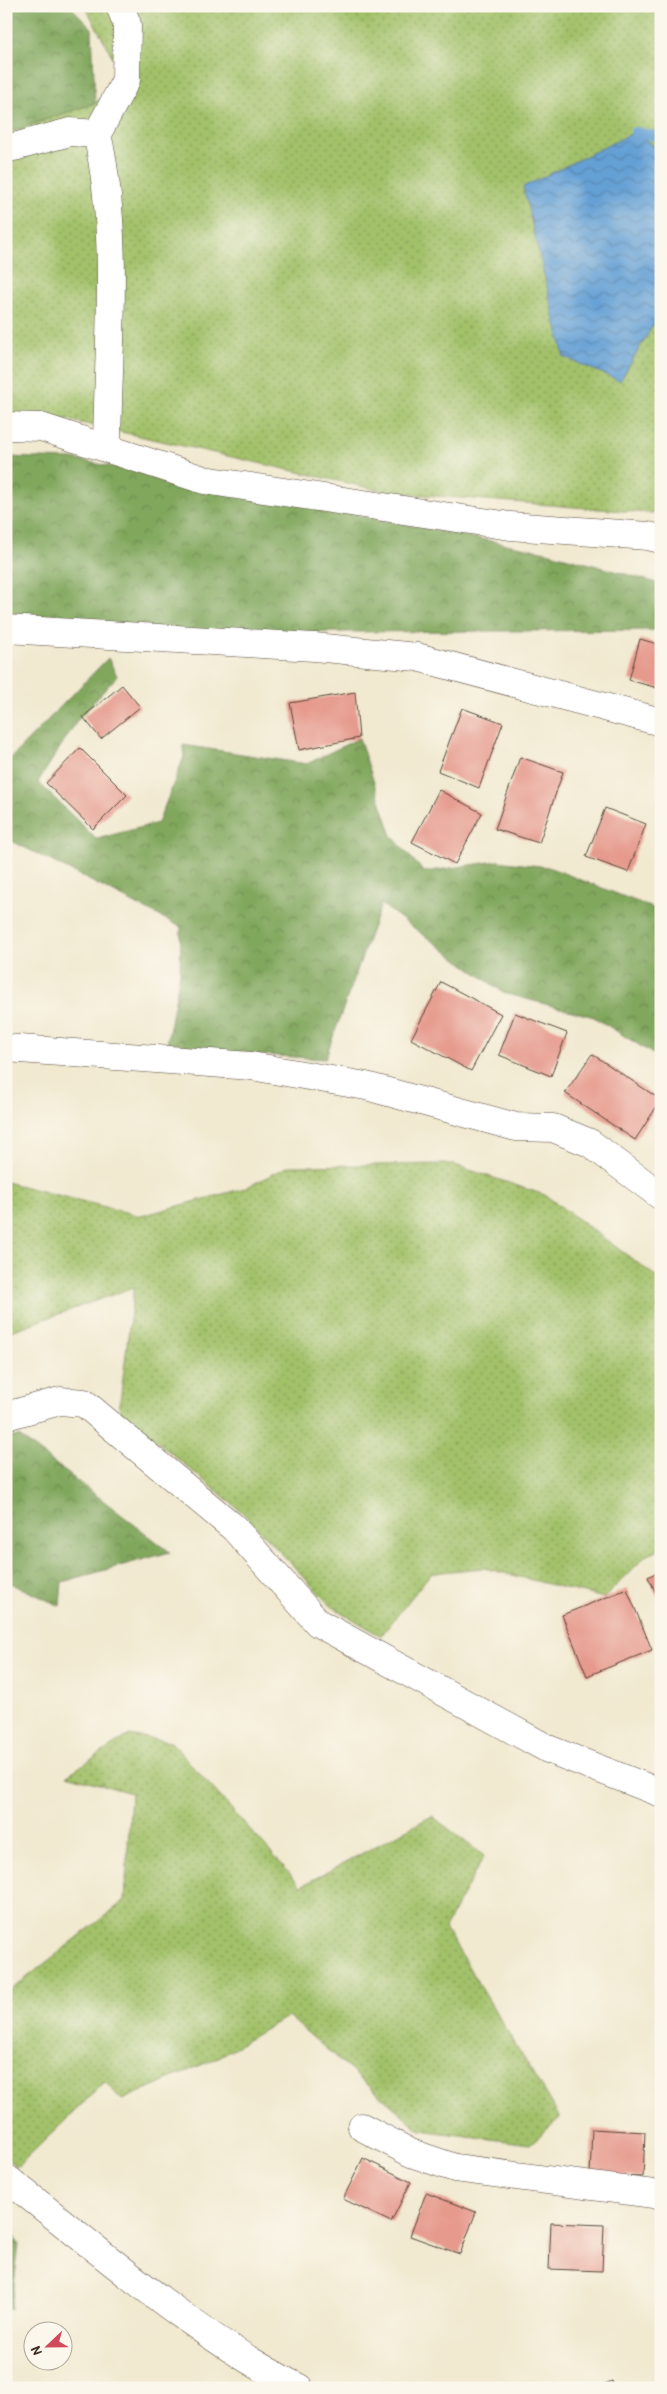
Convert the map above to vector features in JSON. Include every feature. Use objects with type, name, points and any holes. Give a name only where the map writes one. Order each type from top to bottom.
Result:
[{"type":"street","points":[[108,448],[110,228],[105,165],[97,134],[126,80],[127,24],[120,6]]},
{"type":"street","points":[[6,146],[14,147],[70,132],[97,134]]},
{"type":"street","points":[[6,426],[41,427],[204,480],[510,526],[648,536],[661,539]]},
{"type":"street","points":[[6,629],[314,647],[416,657],[661,722]]},
{"type":"street","points":[[6,1048],[251,1066],[366,1086],[516,1127],[553,1128],[590,1143],[661,1196]]},
{"type":"street","points":[[6,1416],[60,1401],[84,1403],[234,1528],[318,1623],[548,1749],[661,1793]]},
{"type":"street","points":[[362,2127],[411,2153],[455,2168],[661,2196]]},
{"type":"street","points":[[6,2178],[140,2286],[267,2372],[299,2388]]},
{"type":"green space","points":[[6,6],[70,6],[92,28],[95,103],[6,133]]},
{"type":"green space","points":[[85,6],[661,6],[661,514],[387,492],[68,420],[6,419],[6,133],[95,103],[125,80]]},
{"type":"green space","points":[[6,457],[73,459],[547,552],[661,584],[661,630],[185,633],[6,614]]},
{"type":"green space","points":[[108,658],[117,676],[77,721],[38,782],[96,839],[158,823],[184,757],[183,745],[307,764],[359,738],[392,836],[424,872],[497,861],[548,867],[661,911],[661,1059],[594,1017],[504,993],[381,904],[325,1059],[166,1049],[180,972],[181,927],[6,838],[6,763]]},
{"type":"green space","points":[[452,1164],[545,1195],[661,1280],[661,1549],[647,1555],[604,1598],[484,1568],[431,1573],[381,1636],[331,1606],[242,1512],[119,1410],[134,1287],[6,1333],[6,1182],[141,1216],[245,1188],[289,1166]]},
{"type":"green space","points":[[19,1436],[170,1552],[62,1582],[60,1606],[6,1581],[6,1438]]},
{"type":"green space","points":[[129,1735],[171,1742],[301,1886],[432,1816],[484,1856],[445,1928],[560,2118],[530,2144],[420,2130],[288,2016],[217,2058],[122,2100],[105,2082],[17,2167],[6,2158],[6,1994],[125,1900],[131,1793],[67,1775]]},
{"type":"green space","points":[[6,2227],[19,2244],[11,2309],[6,2310]]},
{"type":"water","points":[[635,132],[661,151],[661,312],[620,381],[564,357],[523,187]]},
{"type":"building","points":[[640,639],[661,645],[661,689],[629,680]]},
{"type":"building","points":[[122,685],[140,707],[101,739],[83,717]]},
{"type":"building","points":[[355,692],[359,738],[299,750],[290,703]]},
{"type":"building","points":[[462,708],[503,723],[479,788],[438,771]]},
{"type":"building","points":[[80,748],[127,795],[93,829],[46,783]]},
{"type":"building","points":[[520,757],[563,772],[539,843],[495,829]]},
{"type":"building","points":[[439,790],[482,813],[455,864],[412,842]]},
{"type":"building","points":[[605,808],[646,824],[628,872],[586,857]]},
{"type":"building","points":[[441,982],[501,1014],[471,1071],[411,1039]]},
{"type":"building","points":[[515,1013],[567,1033],[551,1076],[499,1055]]},
{"type":"building","points":[[592,1054],[661,1100],[635,1140],[565,1093]]},
{"type":"building","points":[[661,1570],[661,1603],[648,1577]]},
{"type":"building","points":[[627,1589],[652,1650],[587,1676],[562,1615]]},
{"type":"building","points":[[592,2129],[645,2132],[643,2177],[590,2175]]},
{"type":"building","points":[[363,2158],[411,2182],[391,2222],[343,2199]]},
{"type":"building","points":[[426,2193],[476,2212],[460,2254],[410,2236]]},
{"type":"building","points":[[551,2223],[604,2225],[602,2271],[549,2269]]},
{"type":"building","points":[[612,2381],[615,2388],[595,2388]]},
{"type":"waterway","points":[[635,132],[661,137]]}]
